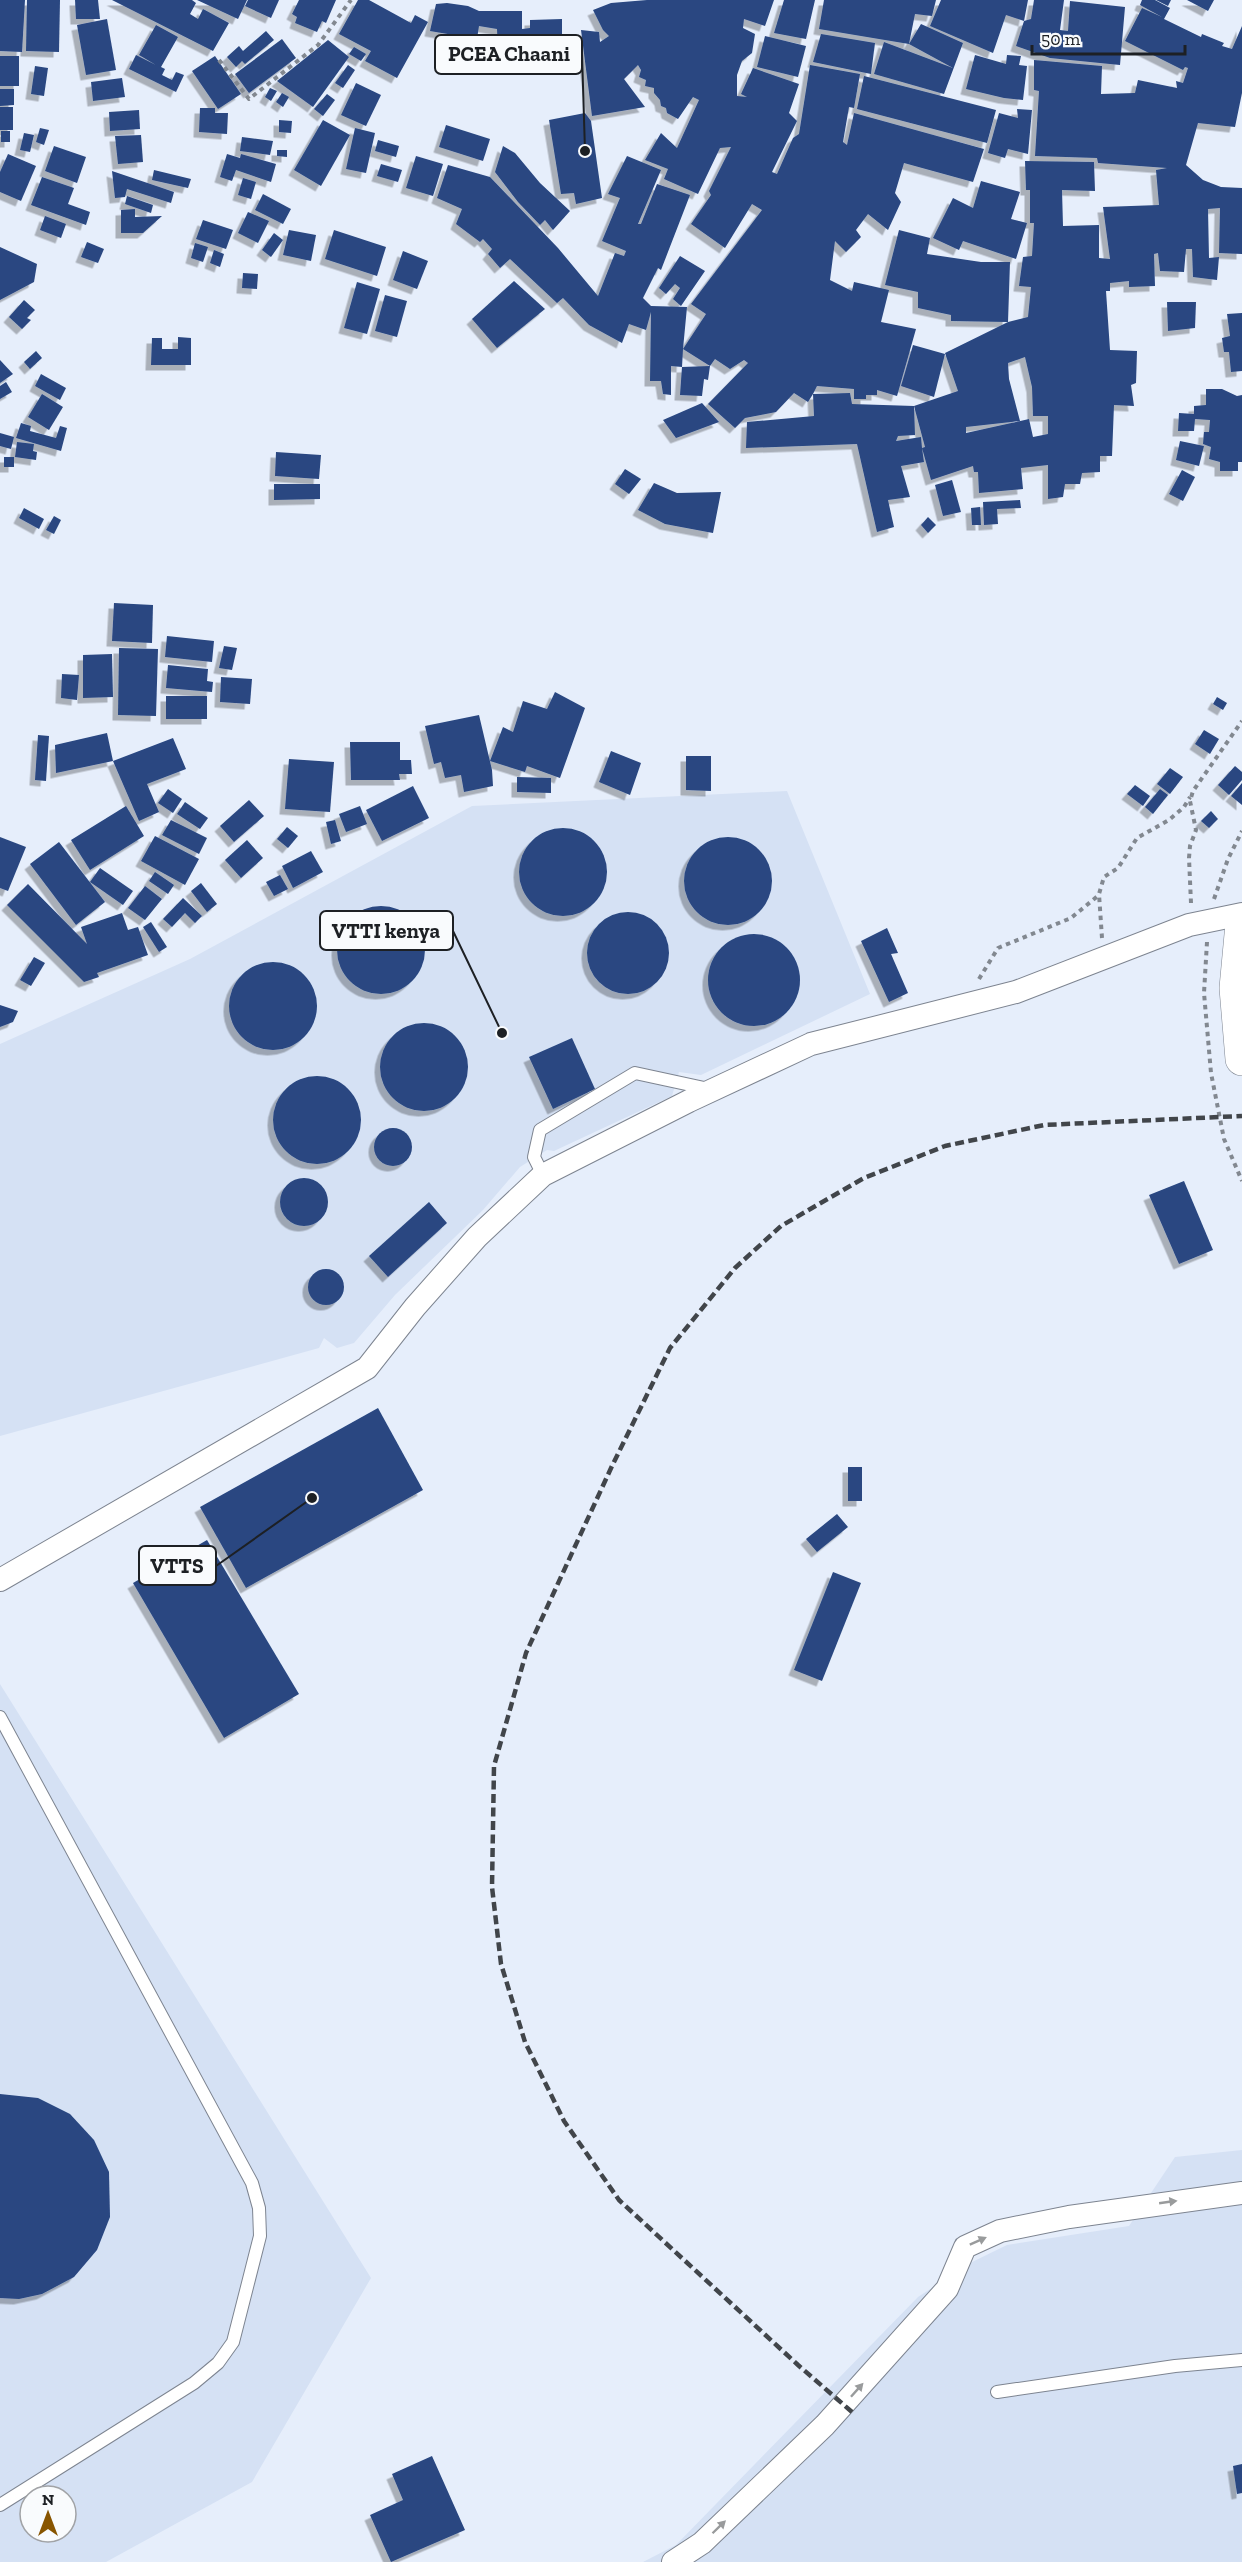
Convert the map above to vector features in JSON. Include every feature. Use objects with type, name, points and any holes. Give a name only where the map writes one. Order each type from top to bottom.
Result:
[{"type":"main road","points":[[1242,924],[1236,988],[1242,1059]]},
{"type":"street","points":[[0,1580],[367,1368],[415,1307],[477,1238],[543,1175],[714,1089],[811,1044],[1016,992],[1089,966],[1189,925],[1242,914]]},
{"type":"street","points":[[673,2562],[702,2543],[825,2425],[947,2289],[965,2247],[1000,2231],[1069,2217],[1242,2193]]},
{"type":"lane","points":[[543,1175],[534,1157],[540,1130],[635,1073],[714,1089]]},
{"type":"lane","points":[[0,1717],[252,2183],[259,2208],[260,2236],[233,2342],[218,2363],[194,2383],[0,2505]]},
{"type":"lane","points":[[998,2392],[1175,2366],[1242,2360]]},
{"type":"path","points":[[219,60],[249,99],[318,45],[351,0]]},
{"type":"path","points":[[1089,966],[1102,939],[1099,894],[1104,877],[1118,868],[1137,838],[1169,820],[1184,807],[1242,721]]},
{"type":"path","points":[[1189,925],[1191,896],[1189,858],[1190,846],[1196,830],[1190,801],[1193,791]]},
{"type":"path","points":[[977,984],[998,948],[1071,918],[1099,894]]},
{"type":"shaded area","points":[[787,791],[870,994],[701,1075],[679,1072],[672,1096],[554,1151],[547,1150],[520,1167],[483,1210],[395,1295],[354,1343],[337,1348],[324,1338],[319,1348],[0,1436],[0,1044],[190,959],[472,806]]},
{"type":"shaded area","points":[[0,1684],[371,2278],[252,2482],[106,2562],[0,2562]]},
{"type":"shaded area","points":[[1242,2150],[1242,2562],[643,2562],[676,2545],[918,2297],[970,2263],[1007,2245],[1129,2226],[1175,2157]]},
{"type":"building","points":[[0,0],[25,0],[22,52],[0,51]]},
{"type":"building","points":[[27,0],[60,0],[59,52],[26,51]]},
{"type":"building","points":[[75,0],[98,0],[100,19],[76,19]]},
{"type":"building","points":[[112,0],[192,0],[196,3],[190,14],[198,19],[203,9],[229,23],[213,51]]},
{"type":"building","points":[[197,0],[247,0],[238,19]]},
{"type":"building","points":[[248,0],[279,0],[271,18],[245,6]]},
{"type":"building","points":[[299,0],[336,0],[326,23],[322,21],[317,32],[295,23],[297,17],[292,14]]},
{"type":"building","points":[[358,0],[369,0],[411,23],[415,15],[428,22],[397,78],[365,61],[371,51],[339,34]]},
{"type":"building","points":[[647,0],[774,0],[765,26],[744,19],[743,28],[755,34],[752,53],[742,61],[737,75],[737,96],[747,97],[741,94],[753,68],[799,84],[789,113],[797,121],[772,172],[777,174],[793,138],[799,134],[810,65],[860,74],[854,108],[849,107],[843,142],[847,145],[854,113],[984,149],[973,182],[904,163],[895,193],[901,202],[888,230],[868,214],[856,230],[861,237],[846,252],[835,241],[830,280],[852,291],[854,282],[889,290],[881,322],[916,329],[897,396],[877,390],[877,395],[866,395],[866,399],[854,399],[854,389],[817,386],[808,402],[794,393],[776,412],[745,418],[735,428],[708,404],[748,363],[744,360],[730,369],[715,359],[710,366],[683,349],[706,314],[691,304],[762,210],[752,204],[725,248],[691,224],[711,195],[709,191],[731,147],[720,148],[698,194],[664,179],[668,169],[645,160],[661,133],[677,148],[699,100],[693,97],[678,119],[667,113],[666,108],[661,106],[660,100],[654,93],[654,88],[645,86],[646,80],[639,77],[641,70],[638,65],[624,79],[645,107],[592,116],[581,30],[599,32],[600,42],[609,36],[603,30],[593,10],[611,3]]},
{"type":"building","points":[[784,0],[815,0],[806,39],[774,33]]},
{"type":"building","points":[[824,0],[936,0],[932,16],[915,14],[909,44],[819,29]]},
{"type":"building","points":[[941,0],[1028,0],[1024,21],[1006,15],[993,53],[930,26]]},
{"type":"building","points":[[1034,0],[1064,0],[1060,30],[1068,31],[1070,1],[1125,7],[1120,65],[1050,58],[1016,46],[1024,21],[1031,19]]},
{"type":"building","points":[[1142,0],[1155,0],[1170,8],[1164,19],[1201,37],[1202,34],[1224,43],[1222,46],[1232,49],[1242,26],[1242,93],[1235,127],[1198,123],[1186,165],[1203,180],[1221,187],[1242,188],[1242,254],[1219,253],[1220,208],[1208,209],[1209,258],[1219,257],[1217,280],[1193,277],[1192,249],[1186,249],[1184,272],[1160,271],[1158,253],[1154,254],[1155,286],[1129,287],[1129,281],[1110,283],[1110,291],[1106,291],[1110,350],[1137,351],[1136,383],[1131,385],[1134,406],[1114,405],[1112,456],[1100,456],[1100,472],[1082,473],[1080,484],[1065,484],[1063,497],[1048,499],[1048,465],[1021,468],[1023,489],[979,493],[978,472],[974,472],[973,466],[931,480],[914,406],[958,391],[945,353],[1008,322],[1028,317],[1031,287],[1019,286],[1023,257],[1032,256],[1034,223],[1030,223],[1030,190],[1026,190],[1025,161],[1094,162],[1095,191],[1062,190],[1063,226],[1099,225],[1099,258],[1110,259],[1103,207],[1159,205],[1156,170],[1167,168],[1098,163],[1097,158],[1035,156],[1039,91],[1034,90],[1034,60],[1102,66],[1101,94],[1135,93],[1138,80],[1177,88],[1176,81],[1183,83],[1188,68],[1185,67],[1183,70],[1125,41],[1142,8],[1162,17],[1140,5]],"holes":[[[1025,357],[1032,387],[1033,416],[1048,416],[1048,434],[1033,437],[1029,419],[1020,421],[1009,379],[1008,363]],[[1020,421],[966,433],[966,427]]]},
{"type":"building","points":[[1156,0],[1171,0],[1168,6]]},
{"type":"building","points":[[1187,0],[1214,0],[1208,11]]},
{"type":"building","points":[[436,4],[468,6],[479,11],[522,11],[522,29],[530,28],[530,20],[562,19],[562,38],[530,39],[530,48],[498,52],[497,29],[479,26],[477,39],[430,31]]},
{"type":"building","points":[[107,19],[116,70],[86,75],[77,25]]},
{"type":"building","points":[[921,24],[963,43],[944,94],[874,74],[884,42],[953,68],[909,44]]},
{"type":"building","points":[[156,25],[178,37],[161,67],[165,69],[162,75],[172,80],[176,72],[184,75],[176,92],[129,69],[136,55],[156,65],[139,55]]},
{"type":"building","points":[[266,31],[274,40],[245,64],[242,61],[236,67],[227,57],[239,46],[243,51]]},
{"type":"building","points":[[821,34],[875,43],[871,74],[813,62]]},
{"type":"building","points":[[765,36],[806,46],[798,77],[757,67]]},
{"type":"building","points":[[282,39],[296,58],[249,93],[235,74]]},
{"type":"building","points":[[328,40],[349,57],[313,107],[277,81]]},
{"type":"building","points":[[354,47],[366,54],[361,61],[349,54]]},
{"type":"building","points":[[975,55],[1006,64],[1007,55],[1021,56],[1019,65],[1027,66],[1023,100],[966,89]]},
{"type":"building","points":[[0,56],[19,56],[19,86],[0,86]]},
{"type":"building","points":[[215,56],[241,94],[218,109],[192,71]]},
{"type":"building","points":[[348,65],[355,70],[343,88],[335,83]]},
{"type":"building","points":[[35,66],[48,68],[44,96],[31,94]]},
{"type":"building","points":[[864,76],[996,110],[987,143],[857,109]]},
{"type":"building","points":[[122,78],[125,97],[93,101],[91,82]]},
{"type":"building","points":[[356,83],[381,95],[366,126],[341,115]]},
{"type":"building","points":[[270,88],[277,91],[271,101],[265,97]]},
{"type":"building","points":[[0,89],[14,89],[14,105],[0,106]]},
{"type":"building","points":[[282,93],[289,97],[283,107],[276,102]]},
{"type":"building","points":[[327,94],[335,100],[323,116],[314,109]]},
{"type":"building","points":[[0,107],[13,107],[13,130],[0,130]]},
{"type":"building","points":[[200,108],[215,108],[215,113],[228,113],[227,134],[199,132]]},
{"type":"building","points":[[1017,109],[1032,110],[1028,154],[1008,149],[1005,158],[988,153],[999,113],[1018,118]]},
{"type":"building","points":[[139,110],[140,129],[110,131],[109,112]]},
{"type":"building","points":[[585,113],[591,121],[602,198],[576,204],[574,193],[561,194],[549,120]]},
{"type":"building","points":[[279,120],[292,121],[291,133],[279,132]]},
{"type":"building","points":[[323,120],[350,135],[321,186],[294,170]]},
{"type":"building","points":[[446,125],[490,139],[483,161],[439,147]]},
{"type":"building","points":[[40,128],[49,130],[44,145],[36,142]]},
{"type":"building","points":[[355,128],[375,133],[366,173],[346,169]]},
{"type":"building","points":[[1,131],[10,131],[10,142],[1,142]]},
{"type":"building","points":[[24,133],[34,135],[30,152],[20,150]]},
{"type":"building","points":[[141,135],[143,162],[118,164],[115,136]]},
{"type":"building","points":[[242,137],[273,141],[270,155],[240,151]]},
{"type":"building","points":[[378,140],[399,146],[396,157],[375,151]]},
{"type":"building","points":[[54,146],[86,157],[77,183],[45,171]]},
{"type":"building","points":[[503,146],[515,153],[540,183],[570,211],[553,230],[545,220],[540,225],[518,202],[495,172]]},
{"type":"building","points":[[277,150],[287,150],[287,157],[277,156]]},
{"type":"building","points":[[8,154],[36,166],[21,201],[0,192],[0,172]]},
{"type":"building","points":[[227,154],[240,158],[241,154],[276,164],[271,182],[236,170],[232,181],[220,177]]},
{"type":"building","points":[[416,156],[443,164],[433,196],[406,188]]},
{"type":"building","points":[[627,156],[661,170],[638,224],[641,224],[657,184],[690,195],[661,270],[658,268],[643,298],[651,306],[687,307],[682,367],[671,366],[671,395],[663,394],[661,381],[650,381],[651,312],[646,330],[629,324],[622,343],[589,325],[563,298],[557,303],[510,259],[500,268],[488,254],[492,249],[483,239],[480,242],[456,224],[462,209],[437,198],[448,165],[490,177],[558,248],[598,296],[615,253],[624,256],[626,251],[602,241],[620,198],[608,194]]},
{"type":"building","points":[[381,164],[402,170],[398,182],[377,176]]},
{"type":"building","points":[[154,170],[191,179],[188,188],[152,180]]},
{"type":"building","points":[[112,171],[174,192],[171,203],[127,189],[125,197],[115,198]]},
{"type":"building","points":[[42,177],[74,188],[68,204],[90,212],[86,225],[31,205]]},
{"type":"building","points":[[243,178],[256,182],[251,199],[238,195]]},
{"type":"building","points":[[981,181],[1020,192],[1011,219],[1027,223],[1016,259],[963,241],[959,250],[933,238],[953,198],[973,208]]},
{"type":"building","points":[[263,194],[291,209],[283,224],[255,210]]},
{"type":"building","points":[[127,196],[153,205],[151,213],[125,204]]},
{"type":"building","points":[[135,209],[135,217],[162,216],[143,233],[121,233],[121,210]]},
{"type":"building","points":[[248,212],[269,221],[258,243],[238,233]]},
{"type":"building","points":[[45,216],[66,224],[61,238],[40,230]]},
{"type":"building","points":[[203,220],[233,230],[226,249],[196,239]]},
{"type":"building","points":[[289,230],[316,235],[311,261],[283,255]]},
{"type":"building","points":[[334,230],[386,247],[377,276],[325,259]]},
{"type":"building","points":[[899,230],[930,238],[927,254],[981,262],[1010,262],[1008,322],[951,321],[951,315],[918,308],[918,292],[885,285]]},
{"type":"building","points":[[274,233],[283,240],[271,257],[262,250]]},
{"type":"building","points":[[87,242],[104,249],[98,263],[81,257]]},
{"type":"building","points":[[195,243],[208,247],[203,262],[191,258]]},
{"type":"building","points":[[0,247],[37,264],[34,282],[0,300]]},
{"type":"building","points":[[214,250],[224,254],[220,267],[210,263]]},
{"type":"building","points":[[403,251],[428,261],[417,289],[393,280]]},
{"type":"building","points":[[680,256],[705,271],[681,306],[673,299],[680,288],[675,284],[666,294],[659,288]]},
{"type":"building","points":[[243,273],[258,274],[257,289],[242,288]]},
{"type":"building","points":[[514,281],[545,309],[497,348],[472,319]]},
{"type":"building","points":[[357,282],[380,289],[367,334],[344,328]]},
{"type":"building","points":[[385,295],[407,301],[397,337],[375,331]]},
{"type":"building","points":[[24,300],[35,310],[27,318],[31,320],[22,329],[9,317]]},
{"type":"building","points":[[1167,302],[1196,302],[1195,328],[1168,331]]},
{"type":"building","points":[[1242,313],[1242,371],[1231,372],[1229,352],[1224,352],[1222,338],[1230,336],[1227,314]]},
{"type":"building","points":[[178,337],[191,338],[191,365],[151,365],[152,338],[162,338],[162,349],[178,349]]},
{"type":"building","points":[[913,345],[945,354],[934,397],[901,386]]},
{"type":"building","points":[[36,351],[42,358],[30,369],[24,362]]},
{"type":"building","points":[[0,360],[13,374],[0,383]]},
{"type":"building","points":[[710,366],[708,380],[704,379],[702,396],[680,395],[682,367]]},
{"type":"building","points":[[41,374],[66,388],[60,400],[35,386]]},
{"type":"building","points":[[6,382],[12,392],[0,399],[0,386]]},
{"type":"building","points":[[1206,389],[1222,389],[1237,396],[1242,395],[1242,462],[1238,462],[1238,471],[1220,471],[1220,462],[1209,459],[1211,447],[1203,444],[1204,432],[1209,432],[1210,420],[1195,419],[1194,431],[1178,431],[1179,413],[1194,414],[1194,406],[1206,405]]},
{"type":"building","points":[[850,393],[852,404],[914,406],[915,435],[898,436],[896,441],[921,437],[924,462],[901,466],[910,497],[888,500],[894,527],[877,532],[857,444],[746,448],[747,422],[814,416],[813,394]]},
{"type":"building","points":[[42,394],[63,407],[49,430],[28,417]]},
{"type":"building","points":[[702,403],[719,422],[676,438],[663,420]]},
{"type":"building","points":[[21,423],[31,426],[30,431],[56,438],[60,426],[67,428],[61,451],[16,438]]},
{"type":"building","points":[[0,433],[14,437],[11,449],[0,446]]},
{"type":"building","points":[[1180,441],[1204,446],[1199,466],[1176,460]]},
{"type":"building","points":[[17,442],[34,444],[33,451],[37,452],[36,460],[15,457]]},
{"type":"building","points":[[276,452],[321,455],[319,479],[275,476]]},
{"type":"building","points":[[4,457],[14,457],[14,467],[4,467]]},
{"type":"building","points":[[625,469],[641,479],[629,494],[615,484]]},
{"type":"building","points":[[1182,470],[1195,477],[1183,501],[1169,494]]},
{"type":"building","points":[[952,480],[961,512],[943,516],[935,485]]},
{"type":"building","points":[[654,483],[677,493],[721,492],[713,533],[665,524],[638,510]]},
{"type":"building","points":[[274,484],[320,484],[320,499],[274,500]]},
{"type":"building","points":[[1020,500],[1021,508],[997,509],[998,524],[984,525],[983,502]]},
{"type":"building","points":[[980,507],[981,525],[972,525],[971,508]]},
{"type":"building","points":[[24,508],[44,519],[39,529],[19,518]]},
{"type":"building","points":[[54,516],[61,520],[54,534],[46,530]]},
{"type":"building","points":[[928,517],[936,525],[928,533],[921,525]]},
{"type":"building","points":[[114,603],[153,605],[152,643],[112,641]]},
{"type":"building","points":[[167,636],[214,641],[212,662],[165,657]]},
{"type":"building","points":[[224,646],[237,648],[232,670],[219,668]]},
{"type":"building","points":[[119,648],[158,649],[156,716],[118,715]]},
{"type":"building","points":[[112,654],[113,697],[83,698],[83,655]]},
{"type":"building","points":[[168,665],[208,669],[207,681],[213,682],[212,692],[166,688]]},
{"type":"building","points":[[62,674],[79,675],[77,700],[61,698]]},
{"type":"building","points":[[221,677],[252,679],[250,704],[220,702]]},
{"type":"building","points":[[555,692],[585,708],[560,778],[527,766],[525,772],[490,761],[503,727],[513,732],[523,701],[547,709]]},
{"type":"building","points":[[166,696],[207,696],[207,719],[166,719]]},
{"type":"building","points":[[1217,697],[1227,703],[1223,710],[1213,704]]},
{"type":"building","points":[[479,715],[492,770],[493,786],[464,792],[461,775],[445,778],[441,762],[434,764],[425,726]]},
{"type":"building","points":[[1204,730],[1219,739],[1210,754],[1195,744]]},
{"type":"building","points":[[107,733],[113,761],[56,773],[55,745]]},
{"type":"building","points":[[38,735],[49,736],[46,781],[35,780]]},
{"type":"building","points":[[173,738],[186,769],[147,784],[159,812],[139,821],[113,761]]},
{"type":"building","points":[[350,742],[400,742],[400,760],[411,760],[412,774],[399,774],[400,780],[351,780]]},
{"type":"building","points":[[611,751],[641,763],[630,795],[599,782]]},
{"type":"building","points":[[686,756],[711,756],[711,791],[686,790]]},
{"type":"building","points":[[289,759],[334,762],[330,812],[285,809]]},
{"type":"building","points":[[1235,766],[1242,772],[1242,780],[1229,795],[1218,785]]},
{"type":"building","points":[[1170,768],[1183,777],[1170,794],[1157,784]]},
{"type":"building","points":[[517,777],[551,778],[551,793],[517,792]]},
{"type":"building","points":[[1242,783],[1242,805],[1231,796]]},
{"type":"building","points":[[1135,785],[1150,796],[1143,806],[1127,794]]},
{"type":"building","points":[[413,786],[429,818],[382,841],[366,810]]},
{"type":"building","points":[[168,789],[182,799],[173,813],[158,803]]},
{"type":"building","points":[[1160,789],[1168,795],[1153,814],[1145,807]]},
{"type":"building","points":[[249,800],[264,816],[234,842],[220,826]]},
{"type":"building","points":[[185,802],[208,818],[200,829],[177,814]]},
{"type":"building","points":[[126,806],[144,836],[90,870],[71,840]]},
{"type":"building","points":[[360,806],[367,824],[346,832],[339,814]]},
{"type":"building","points":[[1211,811],[1218,819],[1209,828],[1201,821]]},
{"type":"building","points":[[171,820],[207,838],[199,854],[162,835]]},
{"type":"building","points":[[335,820],[341,841],[331,844],[326,822]]},
{"type":"building","points":[[287,827],[298,836],[288,848],[277,839]]},
{"type":"building","points":[[563,828],[580,832],[594,841],[603,855],[607,872],[603,889],[594,903],[580,912],[563,916],[546,912],[532,903],[523,889],[519,872],[523,855],[532,841],[546,832]]},
{"type":"building","points":[[155,836],[199,859],[185,885],[141,861]]},
{"type":"building","points":[[0,837],[26,847],[8,891],[0,888]]},
{"type":"building","points":[[728,837],[745,840],[759,850],[769,864],[772,881],[769,898],[759,912],[745,922],[728,925],[711,922],[697,912],[687,898],[684,881],[687,864],[697,850],[711,840]]},
{"type":"building","points":[[247,840],[263,858],[241,878],[225,860]]},
{"type":"building","points":[[59,842],[105,902],[76,925],[30,864]]},
{"type":"building","points":[[311,851],[323,872],[293,888],[282,866]]},
{"type":"building","points":[[100,868],[133,891],[123,905],[90,882]]},
{"type":"building","points":[[155,872],[174,885],[168,894],[149,881]]},
{"type":"building","points":[[280,875],[288,889],[274,896],[266,882]]},
{"type":"building","points":[[201,883],[217,904],[207,912],[191,891]]},
{"type":"building","points":[[28,884],[87,944],[81,927],[122,913],[128,930],[138,927],[148,955],[97,973],[99,977],[84,982],[7,905]]},
{"type":"building","points":[[145,886],[162,899],[145,920],[128,908]]},
{"type":"building","points":[[183,898],[202,916],[195,923],[185,913],[172,927],[163,919]]},
{"type":"building","points":[[381,906],[398,910],[412,919],[421,933],[425,950],[421,967],[412,981],[398,990],[381,994],[364,990],[350,981],[341,967],[337,950],[341,933],[350,919],[364,910]]},
{"type":"building","points":[[628,912],[644,915],[657,924],[666,937],[669,953],[666,969],[657,982],[644,991],[628,994],[612,991],[599,982],[590,969],[587,953],[590,937],[599,924],[612,915]]},
{"type":"building","points":[[151,922],[167,947],[159,952],[143,927]]},
{"type":"building","points":[[887,928],[898,953],[891,954],[908,993],[889,1002],[861,941]]},
{"type":"building","points":[[754,934],[780,942],[792,954],[800,980],[792,1006],[780,1018],[754,1026],[728,1018],[716,1006],[708,980],[716,954],[728,942]]},
{"type":"building","points":[[34,957],[45,963],[31,986],[20,980]]},
{"type":"building","points":[[273,962],[290,966],[304,975],[313,989],[317,1006],[313,1023],[304,1037],[290,1046],[273,1050],[256,1046],[242,1037],[233,1023],[229,1006],[233,989],[242,975],[256,966]]},
{"type":"building","points":[[0,1005],[18,1011],[13,1022],[0,1027]]},
{"type":"building","points":[[424,1023],[441,1027],[455,1036],[464,1050],[468,1067],[464,1084],[455,1098],[441,1107],[424,1111],[407,1107],[393,1098],[384,1084],[380,1067],[384,1050],[393,1036],[407,1027]]},
{"type":"building","points":[[572,1038],[595,1089],[553,1109],[529,1057]]},
{"type":"building","points":[[317,1076],[334,1080],[348,1089],[357,1103],[361,1120],[357,1137],[348,1151],[334,1160],[317,1164],[300,1160],[286,1151],[277,1137],[273,1120],[277,1103],[286,1089],[300,1080]]},
{"type":"building","points":[[393,1128],[407,1133],[412,1147],[407,1161],[393,1166],[379,1161],[374,1147],[379,1133]]},
{"type":"building","points":[[299,1178],[309,1178],[324,1188],[328,1202],[327,1211],[318,1222],[309,1226],[299,1226],[284,1216],[280,1207],[280,1197],[290,1182]]},
{"type":"building","points":[[1184,1181],[1213,1250],[1179,1264],[1149,1195]]},
{"type":"building","points":[[429,1202],[447,1223],[388,1277],[369,1256]]},
{"type":"building","points":[[326,1269],[339,1274],[344,1287],[339,1300],[326,1305],[313,1300],[308,1287],[313,1274]]},
{"type":"building","points":[[378,1408],[423,1490],[246,1588],[200,1507]]},
{"type":"building","points":[[848,1467],[862,1467],[862,1501],[848,1501]]},
{"type":"building","points":[[837,1514],[848,1527],[817,1552],[806,1539]]},
{"type":"building","points":[[207,1540],[299,1694],[224,1738],[133,1583]]},
{"type":"building","points":[[833,1572],[861,1583],[822,1681],[794,1670]]},
{"type":"building","points":[[0,2094],[38,2098],[70,2114],[94,2140],[109,2172],[110,2217],[97,2250],[74,2277],[42,2294],[19,2299],[0,2298]]},
{"type":"building","points":[[432,2456],[465,2530],[391,2562],[370,2515],[403,2500],[392,2474]]},
{"type":"building","points":[[1242,2464],[1242,2493],[1237,2494],[1233,2466]]},
{"type":"railway","points":[[852,2412],[619,2200],[564,2121],[525,2042],[501,1964],[492,1887],[494,1766],[526,1653],[612,1466],[670,1348],[735,1268],[781,1226],[864,1178],[945,1146],[1044,1125],[1242,1116]]},
{"type":"place","name":"PCEA Chaani","points":[[585,151]]},
{"type":"place","name":"VTTI kenya","points":[[502,1033]]},
{"type":"place","name":"VTTS","points":[[312,1498]]}]
